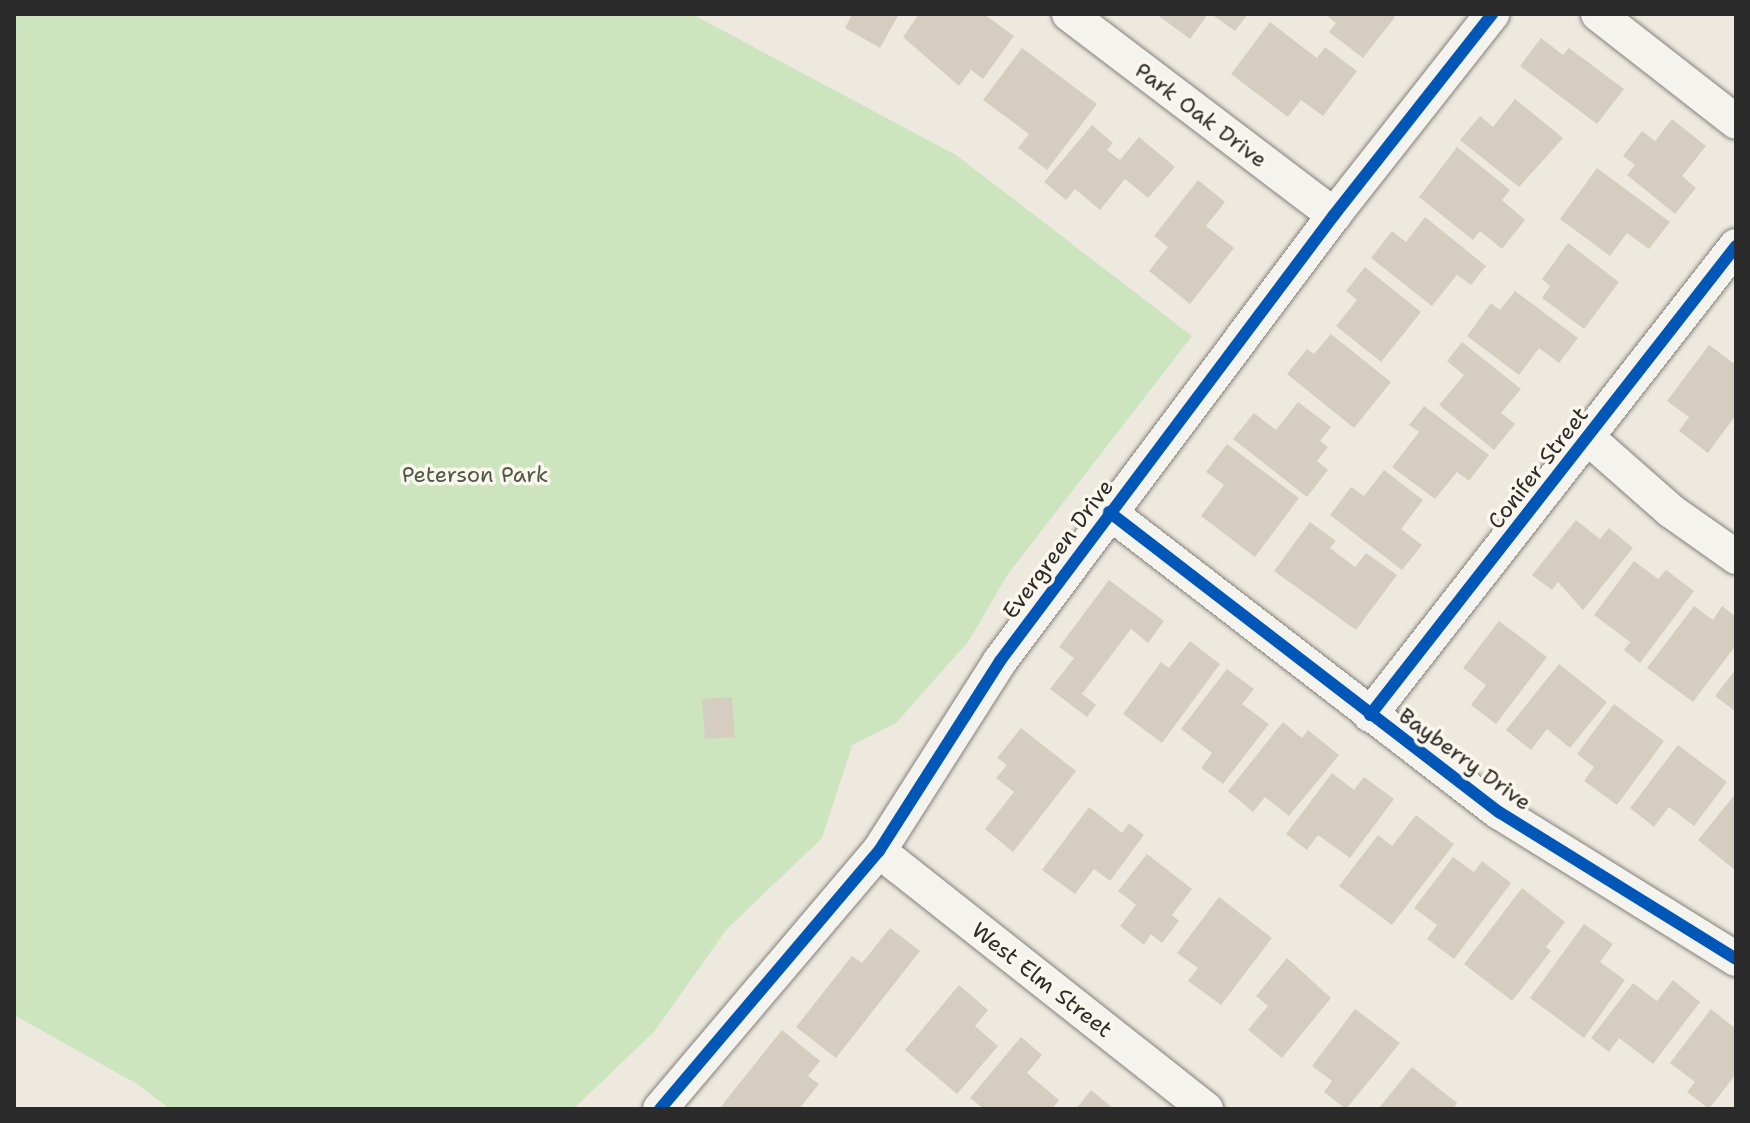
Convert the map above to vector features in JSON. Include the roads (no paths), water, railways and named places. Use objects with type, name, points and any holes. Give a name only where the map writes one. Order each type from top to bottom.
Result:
[{"type":"street","name":"Park Oak Drive","points":[[1069,14],[1334,215]]},
{"type":"street","name":"Evergreen Drive","points":[[660,1109],[879,851],[1000,661],[1109,512],[1334,215],[1492,14]]},
{"type":"street","points":[[1598,14],[1736,122]]},
{"type":"street","name":"Conifer Street","points":[[1370,715],[1736,246]]},
{"type":"street","points":[[1587,437],[1671,511],[1736,557]]},
{"type":"street","name":"Bayberry Drive","points":[[1109,512],[1499,812],[1736,959]]},
{"type":"street","name":"West Elm Street","points":[[879,851],[1206,1109]]},
{"type":"park label","name":"Peterson Park","points":[[475,475]]}]
